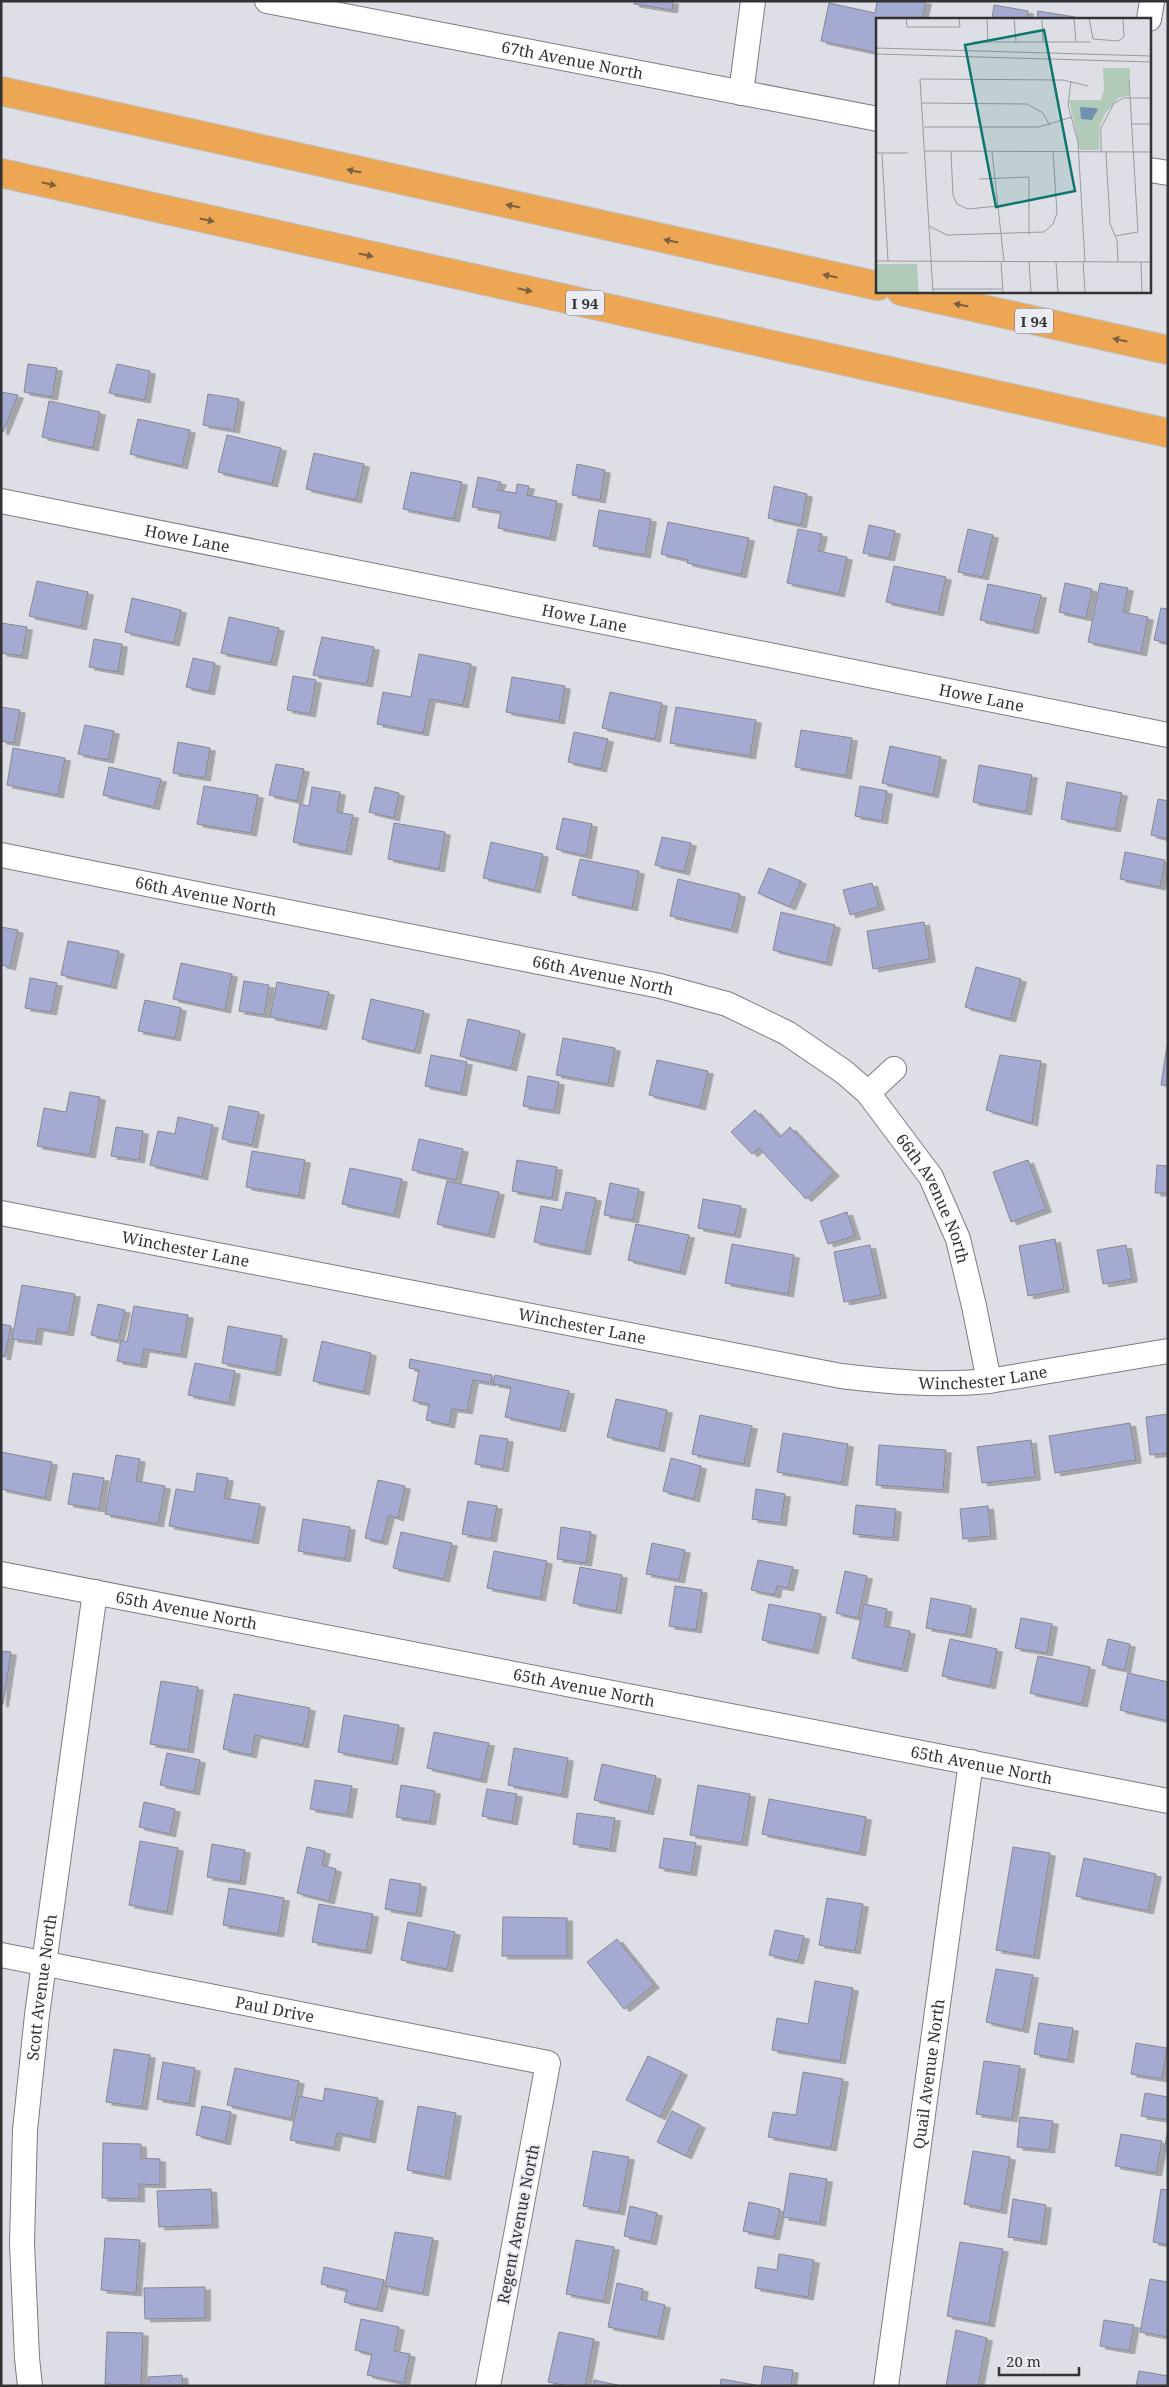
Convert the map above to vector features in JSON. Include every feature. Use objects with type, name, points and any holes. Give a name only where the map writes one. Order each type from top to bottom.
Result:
[{"type":"highway","points":[[1,91],[876,286]]},
{"type":"highway","name":"I 94","points":[[1,173],[1168,433]]},
{"type":"highway","name":"I 94","points":[[906,292],[1168,350]]},
{"type":"street","name":"67th Avenue North","points":[[267,1],[344,9],[740,93],[876,119]]},
{"type":"street","points":[[740,93],[753,1]]},
{"type":"street","points":[[1150,18],[1152,1]]},
{"type":"street","points":[[1152,170],[1168,173]]},
{"type":"street","name":"Howe Lane","points":[[1,501],[1168,734]]},
{"type":"street","name":"66th Avenue North","points":[[1,855],[650,984],[727,1004],[787,1033],[844,1072],[868,1093],[930,1177],[958,1239],[989,1381]]},
{"type":"street","points":[[868,1093],[894,1069]]},
{"type":"street","name":"Winchester Lane","points":[[1,1212],[840,1376],[900,1383],[959,1384],[989,1381],[1168,1351]]},
{"type":"street","name":"65th Avenue North","points":[[1,1574],[1168,1801]]},
{"type":"street","name":"Scott Avenue North","points":[[30,2386],[22,2243],[25,2130],[44,1963],[95,1592]]},
{"type":"street","name":"Quail Avenue North","points":[[886,2386],[971,1762]]},
{"type":"street","name":"Paul Drive","points":[[1,1956],[548,2063]]},
{"type":"street","name":"Regent Avenue North","points":[[488,2386],[548,2063]]},
{"type":"building","points":[[634,1],[673,1],[672,10],[634,4]]},
{"type":"building","points":[[877,1],[926,1],[922,18],[876,18],[876,53],[821,41],[829,3],[875,13]]},
{"type":"building","points":[[994,5],[1028,11],[1027,18],[992,18]]},
{"type":"building","points":[[1038,11],[1075,17],[1075,18],[1037,18]]},
{"type":"building","points":[[28,364],[57,368],[52,397],[24,392]]},
{"type":"building","points":[[117,364],[150,371],[145,400],[109,393]]},
{"type":"building","points":[[1,392],[18,395],[3,432],[1,431]]},
{"type":"building","points":[[208,394],[239,399],[234,430],[203,425]]},
{"type":"building","points":[[49,401],[100,412],[93,448],[42,437]]},
{"type":"building","points":[[138,419],[190,430],[182,466],[130,454]]},
{"type":"building","points":[[227,435],[281,448],[272,484],[218,472]]},
{"type":"building","points":[[314,453],[364,464],[356,500],[306,489]]},
{"type":"building","points":[[577,464],[605,470],[600,500],[572,495]]},
{"type":"building","points":[[411,472],[462,482],[454,519],[403,509]]},
{"type":"building","points":[[478,477],[501,482],[497,490],[516,493],[517,484],[529,486],[527,495],[557,501],[550,538],[498,528],[501,512],[472,507]]},
{"type":"building","points":[[774,486],[807,494],[801,525],[768,518]]},
{"type":"building","points":[[599,510],[651,519],[645,555],[593,546]]},
{"type":"building","points":[[668,522],[749,538],[741,575],[687,563],[688,560],[661,554]]},
{"type":"building","points":[[869,525],[895,531],[889,558],[863,553]]},
{"type":"building","points":[[798,529],[822,534],[818,551],[847,557],[839,594],[787,583]]},
{"type":"building","points":[[968,529],[993,535],[983,577],[958,572]]},
{"type":"building","points":[[894,566],[946,577],[938,613],[886,602]]},
{"type":"building","points":[[37,581],[88,592],[81,627],[29,616]]},
{"type":"building","points":[[1065,583],[1092,589],[1086,618],[1059,612]]},
{"type":"building","points":[[1100,583],[1128,588],[1123,612],[1148,617],[1141,653],[1088,642]]},
{"type":"building","points":[[988,584],[1041,595],[1033,631],[980,620]]},
{"type":"building","points":[[132,598],[181,610],[174,643],[125,632]]},
{"type":"building","points":[[1161,608],[1168,609],[1168,643],[1154,640]]},
{"type":"building","points":[[229,617],[279,628],[271,663],[221,653]]},
{"type":"building","points":[[1,623],[27,627],[22,656],[1,653]]},
{"type":"building","points":[[322,637],[374,647],[367,684],[313,675]]},
{"type":"building","points":[[94,639],[122,644],[118,672],[89,667]]},
{"type":"building","points":[[419,654],[471,664],[463,705],[430,699],[423,733],[377,724],[383,692],[411,697]]},
{"type":"building","points":[[193,658],[215,663],[209,692],[186,687]]},
{"type":"building","points":[[293,676],[316,680],[310,714],[287,710]]},
{"type":"building","points":[[512,677],[565,686],[559,721],[506,712]]},
{"type":"building","points":[[610,692],[662,703],[655,739],[602,728]]},
{"type":"building","points":[[1,707],[20,710],[14,743],[1,741]]},
{"type":"building","points":[[676,707],[756,720],[750,756],[670,743]]},
{"type":"building","points":[[85,725],[114,731],[108,760],[78,754]]},
{"type":"building","points":[[801,730],[852,738],[846,776],[795,767]]},
{"type":"building","points":[[574,732],[608,739],[601,769],[568,762]]},
{"type":"building","points":[[178,742],[210,748],[205,778],[173,773]]},
{"type":"building","points":[[890,746],[941,757],[933,795],[882,783]]},
{"type":"building","points":[[13,748],[65,758],[58,795],[7,785]]},
{"type":"building","points":[[276,764],[304,769],[297,801],[269,795]]},
{"type":"building","points":[[979,765],[1032,775],[1026,812],[973,802]]},
{"type":"building","points":[[109,767],[161,779],[154,807],[103,795]]},
{"type":"building","points":[[1067,782],[1122,793],[1115,829],[1061,819]]},
{"type":"building","points":[[204,786],[258,795],[251,833],[197,824]]},
{"type":"building","points":[[860,786],[887,791],[882,821],[855,816]]},
{"type":"building","points":[[312,787],[340,792],[337,812],[353,815],[346,852],[293,842],[300,804],[309,806]]},
{"type":"building","points":[[375,787],[399,793],[394,818],[369,812]]},
{"type":"building","points":[[1158,799],[1168,801],[1168,839],[1151,835]]},
{"type":"building","points":[[563,818],[592,824],[586,856],[556,849]]},
{"type":"building","points":[[394,823],[445,832],[439,869],[388,859]]},
{"type":"building","points":[[662,837],[691,843],[684,872],[655,865]]},
{"type":"building","points":[[491,842],[543,854],[535,890],[483,878]]},
{"type":"building","points":[[1125,852],[1165,860],[1160,887],[1120,879]]},
{"type":"building","points":[[580,859],[639,871],[632,908],[572,895]]},
{"type":"building","points":[[769,868],[801,881],[790,907],[758,893]]},
{"type":"building","points":[[678,879],[740,894],[732,930],[670,916]]},
{"type":"building","points":[[872,883],[879,907],[850,915],[843,890]]},
{"type":"building","points":[[781,912],[835,925],[826,963],[773,950]]},
{"type":"building","points":[[924,922],[930,959],[873,969],[867,931]]},
{"type":"building","points":[[1,927],[18,930],[10,967],[1,965]]},
{"type":"building","points":[[68,941],[119,951],[111,986],[61,975]]},
{"type":"building","points":[[181,963],[232,974],[225,1010],[173,999]]},
{"type":"building","points":[[976,967],[1021,979],[1010,1019],[965,1007]]},
{"type":"building","points":[[30,978],[57,983],[51,1012],[25,1008]]},
{"type":"building","points":[[244,981],[269,985],[264,1015],[239,1011]]},
{"type":"building","points":[[277,982],[329,992],[321,1027],[270,1017]]},
{"type":"building","points":[[371,999],[424,1011],[415,1051],[362,1039]]},
{"type":"building","points":[[145,1000],[181,1008],[175,1038],[138,1031]]},
{"type":"building","points":[[468,1019],[520,1031],[511,1068],[460,1056]]},
{"type":"building","points":[[563,1038],[615,1048],[608,1084],[556,1075]]},
{"type":"building","points":[[1168,1045],[1168,1086],[1161,1085]]},
{"type":"building","points":[[431,1055],[467,1062],[461,1093],[425,1086]]},
{"type":"building","points":[[1000,1055],[1041,1061],[1032,1123],[986,1110]]},
{"type":"building","points":[[657,1060],[708,1071],[700,1107],[649,1095]]},
{"type":"building","points":[[528,1076],[559,1082],[554,1111],[523,1106]]},
{"type":"building","points":[[70,1092],[100,1097],[90,1155],[37,1146],[44,1108],[66,1112]]},
{"type":"building","points":[[229,1106],[259,1112],[252,1145],[222,1139]]},
{"type":"building","points":[[755,1110],[780,1137],[790,1127],[834,1173],[806,1199],[759,1148],[752,1154],[731,1132]]},
{"type":"building","points":[[178,1117],[213,1125],[202,1177],[150,1165],[158,1131],[175,1134]]},
{"type":"building","points":[[116,1127],[143,1131],[139,1160],[111,1156]]},
{"type":"building","points":[[419,1139],[463,1149],[456,1180],[412,1170]]},
{"type":"building","points":[[252,1151],[305,1160],[299,1196],[246,1187]]},
{"type":"building","points":[[517,1160],[557,1167],[552,1198],[512,1191]]},
{"type":"building","points":[[1028,1160],[1046,1209],[1011,1222],[993,1172]]},
{"type":"building","points":[[1157,1165],[1168,1166],[1168,1193],[1155,1193]]},
{"type":"building","points":[[350,1168],[402,1179],[394,1215],[342,1204]]},
{"type":"building","points":[[447,1181],[499,1192],[489,1235],[437,1224]]},
{"type":"building","points":[[610,1183],[639,1189],[633,1220],[604,1215]]},
{"type":"building","points":[[566,1192],[596,1198],[585,1252],[534,1242],[541,1206],[562,1210]]},
{"type":"building","points":[[703,1199],[741,1206],[735,1235],[698,1228]]},
{"type":"building","points":[[847,1212],[855,1236],[828,1244],[820,1221]]},
{"type":"building","points":[[636,1224],[689,1235],[680,1272],[628,1260]]},
{"type":"building","points":[[1055,1239],[1064,1289],[1028,1296],[1019,1246]]},
{"type":"building","points":[[732,1244],[794,1255],[788,1294],[725,1283]]},
{"type":"building","points":[[870,1245],[881,1295],[844,1302],[834,1252]]},
{"type":"building","points":[[1126,1245],[1132,1279],[1103,1284],[1097,1250]]},
{"type":"building","points":[[22,1285],[75,1294],[68,1333],[38,1328],[36,1342],[12,1339]]},
{"type":"building","points":[[98,1304],[125,1310],[118,1341],[91,1335]]},
{"type":"building","points":[[134,1306],[188,1315],[181,1355],[144,1349],[141,1365],[117,1361],[121,1340],[127,1342]]},
{"type":"building","points":[[1,1324],[11,1326],[5,1357],[1,1356]]},
{"type":"building","points":[[228,1326],[282,1336],[275,1373],[222,1363]]},
{"type":"building","points":[[322,1341],[371,1353],[364,1392],[313,1381]]},
{"type":"building","points":[[410,1359],[492,1375],[491,1383],[473,1380],[467,1411],[452,1409],[449,1425],[426,1420],[429,1404],[413,1401],[419,1370],[409,1368]]},
{"type":"building","points":[[195,1363],[235,1371],[229,1403],[188,1395]]},
{"type":"building","points":[[495,1375],[569,1391],[560,1429],[505,1417],[511,1387],[493,1384]]},
{"type":"building","points":[[616,1399],[667,1410],[659,1449],[607,1437]]},
{"type":"building","points":[[1168,1414],[1168,1453],[1150,1455],[1146,1417]]},
{"type":"building","points":[[700,1415],[752,1426],[744,1464],[692,1454]]},
{"type":"building","points":[[1130,1423],[1136,1460],[1055,1473],[1049,1436]]},
{"type":"building","points":[[783,1433],[848,1444],[842,1483],[777,1472]]},
{"type":"building","points":[[480,1435],[508,1439],[503,1469],[475,1464]]},
{"type":"building","points":[[1031,1440],[1035,1477],[982,1483],[977,1447]]},
{"type":"building","points":[[879,1445],[946,1450],[943,1490],[876,1485]]},
{"type":"building","points":[[1,1452],[52,1462],[45,1498],[1,1489]]},
{"type":"building","points":[[116,1455],[140,1459],[136,1481],[165,1486],[158,1524],[105,1514]]},
{"type":"building","points":[[671,1458],[701,1466],[694,1499],[663,1491]]},
{"type":"building","points":[[73,1473],[104,1478],[99,1509],[68,1504]]},
{"type":"building","points":[[197,1473],[228,1478],[224,1498],[260,1504],[253,1541],[169,1526],[176,1489],[194,1492]]},
{"type":"building","points":[[378,1480],[405,1486],[398,1518],[389,1515],[382,1542],[365,1538]]},
{"type":"building","points":[[756,1489],[785,1494],[781,1523],[752,1519]]},
{"type":"building","points":[[468,1501],[497,1506],[491,1539],[462,1534]]},
{"type":"building","points":[[856,1505],[896,1509],[893,1538],[853,1534]]},
{"type":"building","points":[[988,1506],[991,1536],[963,1539],[960,1509]]},
{"type":"building","points":[[303,1519],[350,1527],[345,1559],[298,1551]]},
{"type":"building","points":[[561,1527],[591,1532],[586,1563],[557,1559]]},
{"type":"building","points":[[401,1532],[452,1543],[444,1579],[393,1568]]},
{"type":"building","points":[[652,1543],[685,1550],[679,1580],[646,1574]]},
{"type":"building","points":[[494,1551],[547,1561],[540,1598],[487,1588]]},
{"type":"building","points":[[758,1560],[793,1567],[788,1588],[777,1586],[775,1595],[751,1590]]},
{"type":"building","points":[[580,1567],[622,1575],[616,1611],[573,1603]]},
{"type":"building","points":[[845,1571],[867,1576],[858,1618],[836,1613]]},
{"type":"building","points":[[675,1586],[702,1590],[696,1630],[669,1626]]},
{"type":"building","points":[[931,1598],[971,1606],[966,1635],[926,1628]]},
{"type":"building","points":[[769,1604],[821,1614],[813,1651],[762,1640]]},
{"type":"building","points":[[864,1604],[887,1609],[884,1626],[910,1631],[902,1669],[852,1658]]},
{"type":"building","points":[[1021,1618],[1052,1624],[1047,1653],[1015,1648]]},
{"type":"building","points":[[950,1639],[997,1649],[990,1686],[942,1676]]},
{"type":"building","points":[[1108,1639],[1130,1644],[1125,1670],[1102,1665]]},
{"type":"building","points":[[1,1651],[11,1652],[3,1704],[1,1704]]},
{"type":"building","points":[[1038,1656],[1090,1667],[1082,1704],[1030,1693]]},
{"type":"building","points":[[1128,1673],[1168,1682],[1168,1721],[1120,1710]]},
{"type":"building","points":[[161,1681],[198,1687],[188,1750],[150,1744]]},
{"type":"building","points":[[234,1694],[310,1708],[303,1745],[255,1735],[251,1755],[223,1749]]},
{"type":"building","points":[[344,1715],[399,1725],[392,1762],[338,1752]]},
{"type":"building","points":[[434,1732],[489,1743],[481,1780],[427,1768]]},
{"type":"building","points":[[514,1748],[568,1758],[562,1795],[508,1785]]},
{"type":"building","points":[[167,1753],[200,1760],[194,1792],[160,1785]]},
{"type":"building","points":[[602,1764],[656,1776],[648,1812],[594,1800]]},
{"type":"building","points":[[315,1780],[352,1786],[347,1815],[310,1809]]},
{"type":"building","points":[[401,1785],[435,1791],[430,1822],[396,1817]]},
{"type":"building","points":[[698,1785],[750,1794],[742,1843],[690,1835]]},
{"type":"building","points":[[487,1789],[517,1794],[512,1822],[482,1816]]},
{"type":"building","points":[[769,1799],[866,1817],[860,1853],[762,1834]]},
{"type":"building","points":[[144,1802],[175,1809],[170,1834],[139,1827]]},
{"type":"building","points":[[577,1813],[615,1818],[610,1849],[573,1844]]},
{"type":"building","points":[[664,1838],[696,1843],[691,1873],[659,1868]]},
{"type":"building","points":[[140,1841],[178,1848],[167,1912],[129,1905]]},
{"type":"building","points":[[212,1844],[245,1850],[240,1882],[207,1877]]},
{"type":"building","points":[[307,1847],[325,1851],[322,1865],[336,1869],[329,1901],[297,1893]]},
{"type":"building","points":[[1013,1847],[1050,1853],[1034,1956],[996,1950]]},
{"type":"building","points":[[1084,1858],[1156,1874],[1148,1911],[1076,1896]]},
{"type":"building","points":[[390,1879],[421,1884],[416,1914],[385,1909]]},
{"type":"building","points":[[229,1888],[284,1898],[278,1934],[223,1925]]},
{"type":"building","points":[[827,1898],[863,1904],[855,1951],[819,1945]]},
{"type":"building","points":[[319,1904],[373,1914],[366,1951],[312,1942]]},
{"type":"building","points":[[503,1917],[567,1918],[567,1956],[502,1956]]},
{"type":"building","points":[[408,1922],[455,1932],[447,1969],[401,1960]]},
{"type":"building","points":[[775,1930],[804,1936],[798,1961],[769,1955]]},
{"type":"building","points":[[617,1939],[654,1985],[624,2009],[587,1962]]},
{"type":"building","points":[[996,1969],[1033,1975],[1023,2030],[986,2022]]},
{"type":"building","points":[[815,1981],[853,1988],[840,2061],[772,2050],[777,2018],[808,2024]]},
{"type":"building","points":[[1039,2023],[1073,2028],[1068,2060],[1034,2054]]},
{"type":"building","points":[[1136,2043],[1167,2048],[1162,2079],[1131,2074]]},
{"type":"building","points":[[114,2049],[150,2055],[142,2107],[106,2102]]},
{"type":"building","points":[[648,2056],[682,2072],[660,2117],[626,2100]]},
{"type":"building","points":[[984,2061],[1020,2066],[1012,2119],[976,2114]]},
{"type":"building","points":[[163,2062],[195,2068],[189,2104],[157,2099]]},
{"type":"building","points":[[235,2068],[299,2081],[291,2119],[227,2105]]},
{"type":"building","points":[[803,2072],[843,2079],[831,2148],[768,2137],[773,2112],[796,2115]]},
{"type":"building","points":[[325,2088],[378,2098],[370,2140],[337,2133],[334,2148],[290,2140],[299,2096],[323,2101]]},
{"type":"building","points":[[1145,2093],[1168,2097],[1168,2120],[1141,2116]]},
{"type":"building","points":[[202,2106],[231,2112],[225,2142],[196,2135]]},
{"type":"building","points":[[418,2106],[456,2113],[445,2177],[407,2170]]},
{"type":"building","points":[[672,2111],[700,2125],[686,2156],[657,2142]]},
{"type":"building","points":[[1020,2117],[1053,2121],[1049,2150],[1017,2147]]},
{"type":"building","points":[[1168,2129],[1168,2152],[1164,2151]]},
{"type":"building","points":[[1121,2134],[1162,2141],[1156,2173],[1115,2166]]},
{"type":"building","points":[[103,2143],[141,2144],[141,2158],[160,2159],[160,2185],[139,2184],[139,2199],[102,2198]]},
{"type":"building","points":[[593,2151],[629,2157],[619,2212],[583,2206]]},
{"type":"building","points":[[973,2151],[1010,2157],[1001,2211],[964,2204]]},
{"type":"building","points":[[790,2173],[827,2179],[820,2223],[783,2217]]},
{"type":"building","points":[[211,2189],[213,2225],[159,2227],[157,2191]]},
{"type":"building","points":[[1161,2189],[1168,2190],[1168,2245],[1153,2242]]},
{"type":"building","points":[[1013,2199],[1046,2205],[1041,2242],[1008,2237]]},
{"type":"building","points":[[749,2202],[780,2209],[774,2237],[743,2231]]},
{"type":"building","points":[[630,2206],[657,2213],[651,2242],[624,2236]]},
{"type":"building","points":[[395,2232],[433,2238],[423,2293],[385,2286]]},
{"type":"building","points":[[105,2238],[140,2240],[136,2293],[101,2290]]},
{"type":"building","points":[[576,2240],[614,2247],[604,2301],[566,2294]]},
{"type":"building","points":[[960,2242],[1003,2249],[989,2324],[947,2316]]},
{"type":"building","points":[[779,2254],[814,2260],[808,2297],[755,2288],[758,2267],[777,2270]]},
{"type":"building","points":[[324,2267],[384,2280],[377,2309],[344,2302],[347,2290],[321,2284]]},
{"type":"building","points":[[1150,2279],[1168,2282],[1168,2337],[1140,2332]]},
{"type":"building","points":[[617,2283],[643,2289],[641,2299],[665,2305],[658,2337],[608,2327]]},
{"type":"building","points":[[205,2287],[205,2318],[145,2319],[144,2288]]},
{"type":"building","points":[[361,2319],[399,2327],[394,2351],[410,2354],[404,2383],[367,2375],[372,2354],[355,2350]]},
{"type":"building","points":[[1104,2320],[1134,2325],[1129,2351],[1100,2346]]},
{"type":"building","points":[[956,2330],[987,2338],[978,2386],[946,2386]]},
{"type":"building","points":[[107,2332],[143,2333],[141,2385],[105,2384]]},
{"type":"building","points":[[559,2332],[594,2339],[585,2386],[568,2386],[548,2382]]},
{"type":"building","points":[[764,2366],[793,2370],[791,2386],[761,2386]]},
{"type":"building","points":[[1139,2371],[1168,2376],[1168,2386],[1136,2386]]},
{"type":"building","points":[[182,2375],[183,2386],[148,2386],[148,2377]]},
{"type":"building","points":[[721,2379],[756,2385],[720,2386]]},
{"type":"building","points":[[594,2380],[622,2386],[593,2386]]}]
